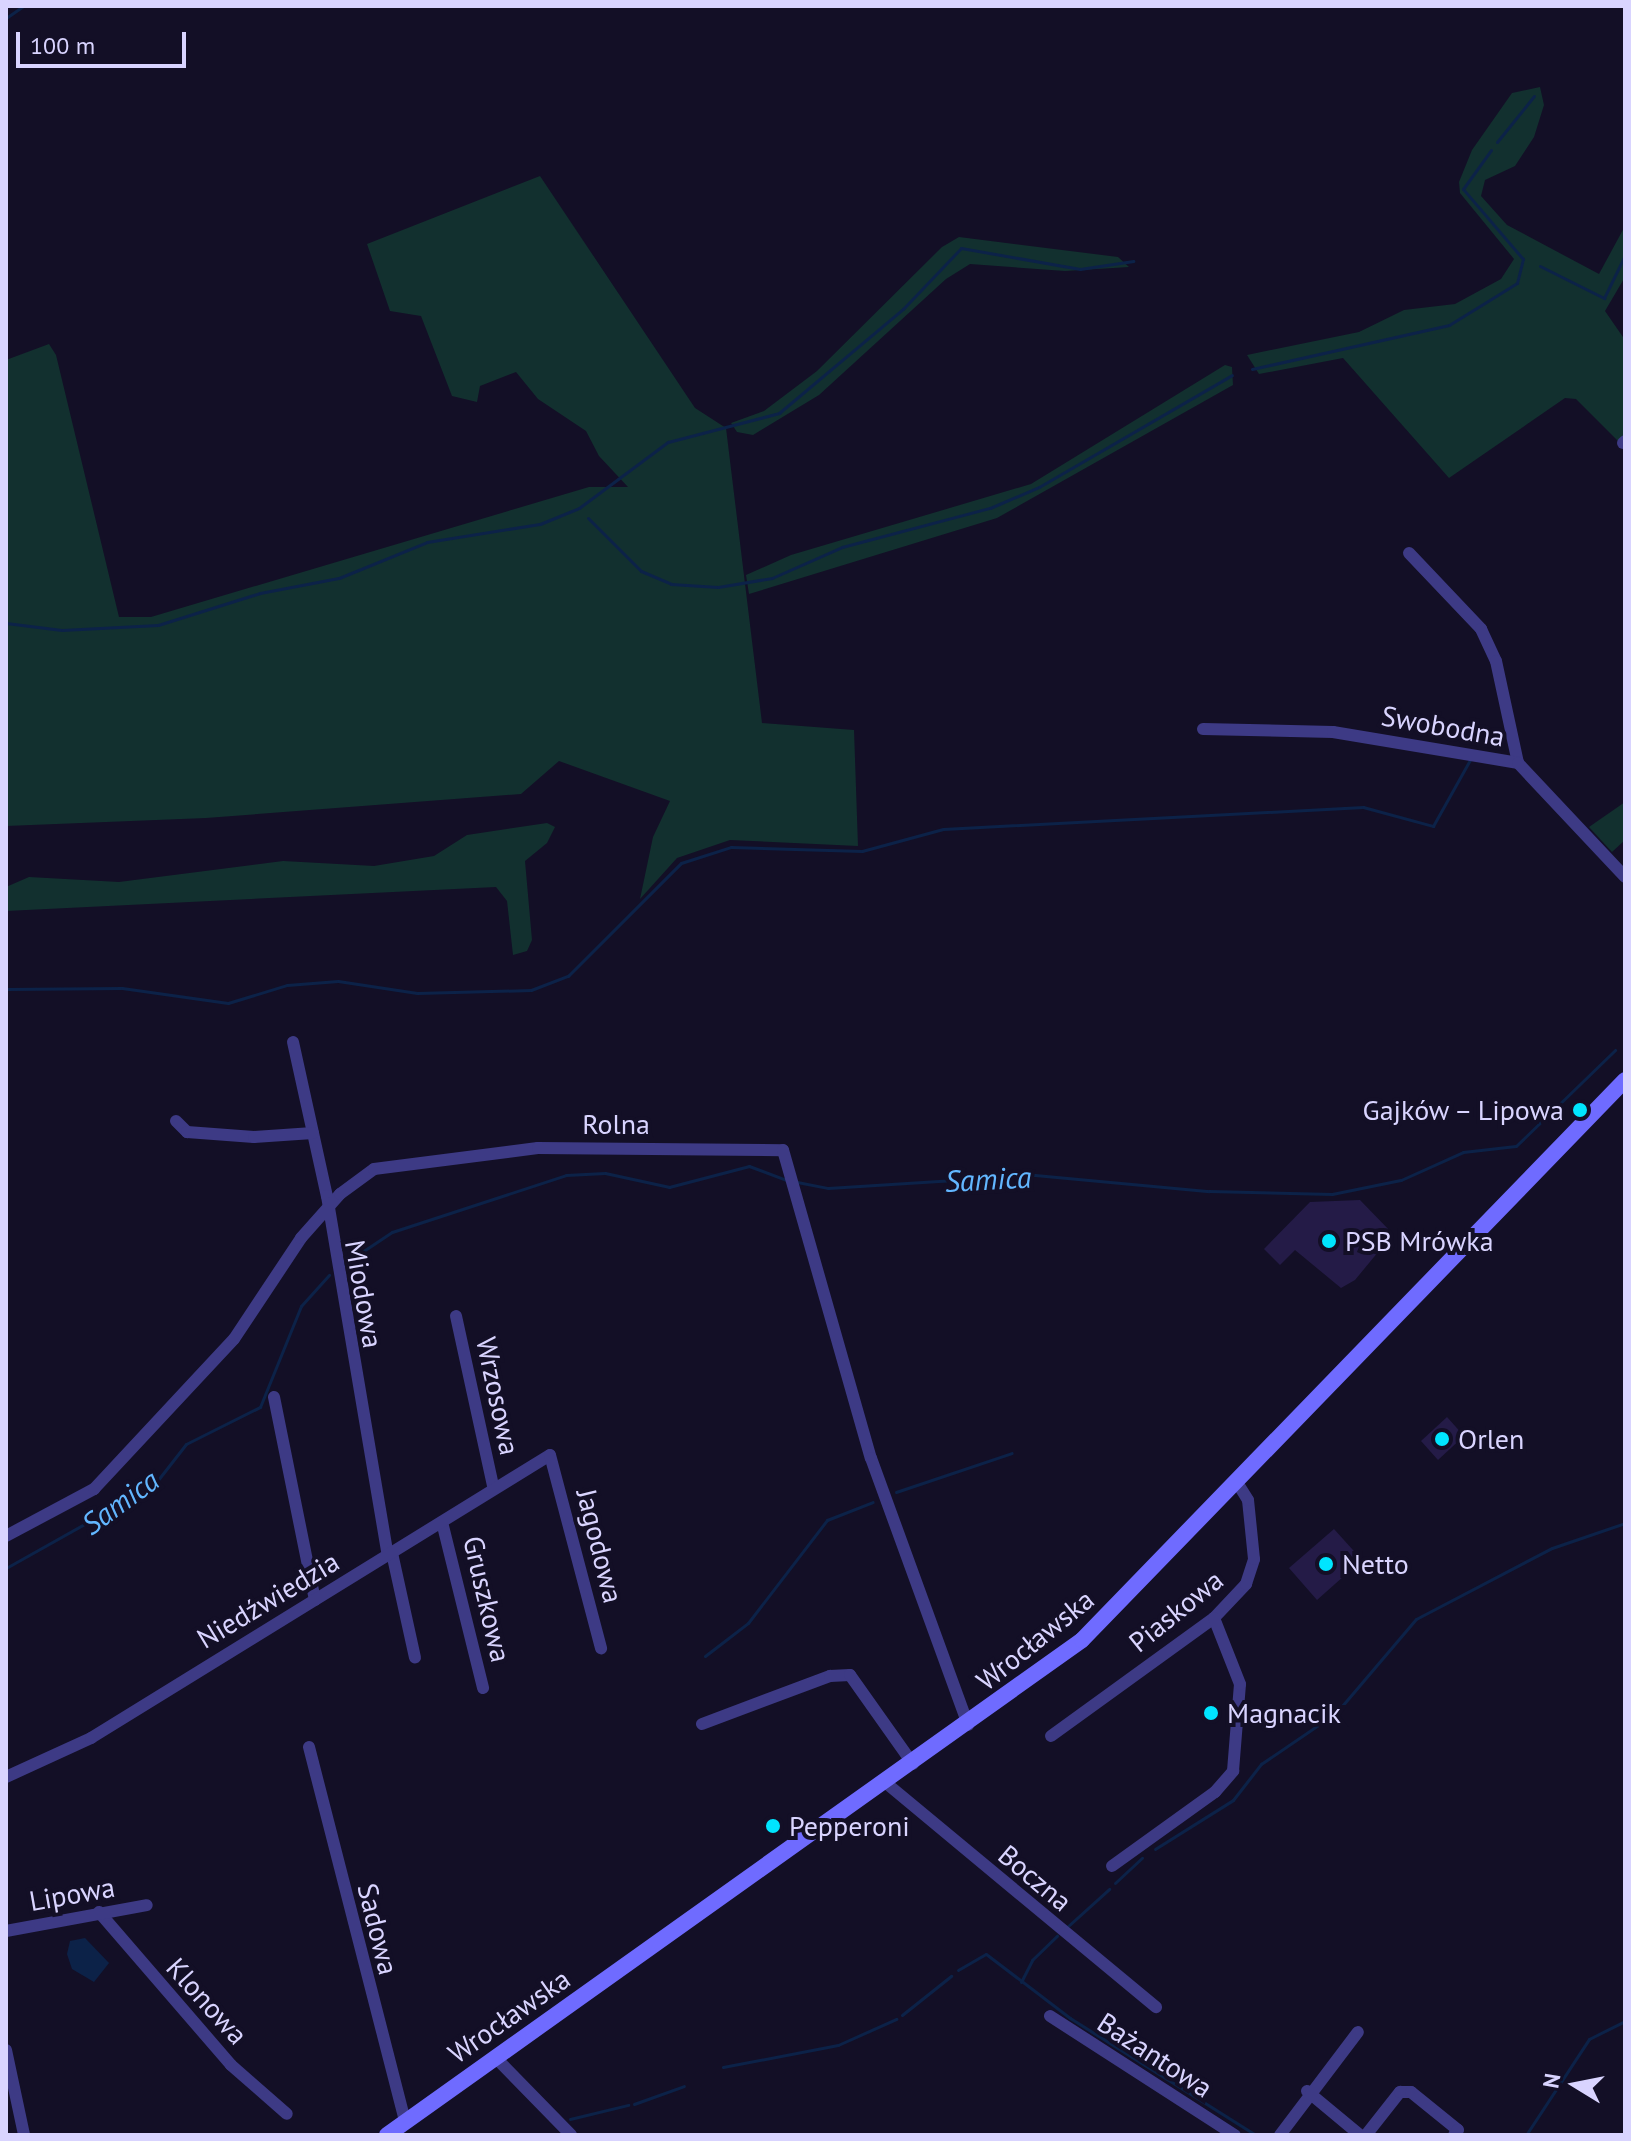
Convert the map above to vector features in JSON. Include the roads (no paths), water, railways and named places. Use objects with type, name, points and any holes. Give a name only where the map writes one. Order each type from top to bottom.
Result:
[{"type":"main road","name":"Wrocławska","points":[[390,2134],[968,1725],[1082,1640],[1238,1484],[1625,1080]]},
{"type":"street","points":[[1409,553],[1481,629],[1496,661],[1518,763]]},
{"type":"street","name":"Swobodna","points":[[1203,729],[1333,732],[1518,763],[1625,877]]},
{"type":"street","name":"Miodowa","points":[[293,1042],[313,1133],[390,1554],[415,1658]]},
{"type":"street","points":[[176,1121],[187,1132],[254,1137],[313,1133]]},
{"type":"street","name":"Rolna","points":[[6,1536],[94,1489],[226,1348],[325,1211],[374,1169],[488,1151],[783,1150],[871,1458],[968,1725]]},
{"type":"street","name":"Wrzosowa","points":[[456,1316],[493,1486]]},
{"type":"street","points":[[274,1397],[315,1600]]},
{"type":"street","name":"Niedźwiedzia","points":[[6,1777],[91,1738],[442,1522],[493,1486],[550,1455]]},
{"type":"street","name":"Jagodowa","points":[[550,1455],[601,1648]]},
{"type":"street","name":"Piaskowa","points":[[1051,1736],[1214,1618],[1254,1572],[1248,1500],[1238,1484]]},
{"type":"street","name":"Gruszkowa","points":[[442,1522],[483,1688]]},
{"type":"street","points":[[1112,1866],[1215,1792],[1233,1771],[1240,1684],[1214,1618]]},
{"type":"street","points":[[702,1724],[830,1676],[850,1675],[913,1764]]},
{"type":"street","name":"Sadowa","points":[[309,1747],[405,2121]]},
{"type":"street","name":"Boczna","points":[[886,1783],[1156,2007]]},
{"type":"street","name":"Lipowa","points":[[6,1931],[147,1905]]},
{"type":"street","name":"Klonowa","points":[[99,1912],[231,2065],[287,2114]]},
{"type":"street","name":"Bażantowa","points":[[1050,2016],[1235,2135]]},
{"type":"street","points":[[1280,2135],[1307,2091],[1358,2032]]},
{"type":"street","points":[[6,2050],[24,2135]]},
{"type":"street","points":[[495,2057],[571,2135]]},
{"type":"street","points":[[1307,2091],[1363,2135],[1400,2092],[1423,2102],[1458,2130],[1454,2135]]},
{"type":"water","points":[[85,1938],[109,1963],[94,1982],[72,1969],[67,1954],[70,1941]]},
{"type":"waterway","points":[[6,18],[23,6]]},
{"type":"waterway","points":[[1497,142],[1534,96]]},
{"type":"waterway","points":[[1252,369],[1449,325],[1517,283],[1523,259],[1463,189],[1491,150]]},
{"type":"waterway","points":[[6,623],[62,630],[158,625],[260,593],[339,578],[427,542],[540,524],[579,508],[668,442],[779,413],[903,309],[961,248],[1080,269],[1133,261]]},
{"type":"waterway","points":[[1540,266],[1604,298],[1625,255]]},
{"type":"waterway","points":[[588,518],[641,571],[671,584],[718,587],[772,578],[842,547],[990,508],[1039,487],[1232,375]]},
{"type":"waterway","points":[[6,989],[122,988],[228,1003],[287,985],[338,981],[417,993],[531,990],[568,976],[681,863],[731,847],[862,851],[943,829],[1363,807],[1433,826],[1471,758]]},
{"type":"waterway","name":"Samica","points":[[797,1182],[828,1188],[1035,1175],[1209,1191],[1332,1194],[1401,1180],[1463,1152],[1516,1146],[1615,1050]]},
{"type":"waterway","name":"Samica","points":[[344,1264],[392,1232],[566,1175],[605,1173],[669,1187],[749,1166],[789,1181]]},
{"type":"waterway","name":"Samica","points":[[6,1568],[154,1485],[186,1444],[260,1407],[301,1306],[329,1275]]},
{"type":"waterway","points":[[896,1492],[1012,1453]]},
{"type":"waterway","points":[[705,1656],[748,1623],[827,1520],[873,1502]]},
{"type":"waterway","points":[[1155,1849],[1233,1800],[1261,1764],[1336,1713],[1416,1619],[1552,1548],[1625,1523]]},
{"type":"waterway","points":[[1115,1883],[1142,1858]]},
{"type":"waterway","points":[[1067,1927],[1109,1889]]},
{"type":"waterway","points":[[1021,1982],[1032,1960],[1057,1936]]},
{"type":"waterway","points":[[958,1970],[986,1954],[1070,2018],[1256,2135]]},
{"type":"waterway","points":[[902,2015],[951,1976]]},
{"type":"waterway","points":[[723,2067],[838,2045],[896,2019]]},
{"type":"waterway","points":[[1526,2135],[1589,2039],[1625,2021]]},
{"type":"waterway","points":[[634,2104],[684,2086]]},
{"type":"waterway","points":[[570,2119],[628,2105]]},
{"type":"place","name":"Gajków – Lipowa","points":[[1580,1110]]},
{"type":"place","name":"PSB Mrówka","points":[[1329,1241]]},
{"type":"place","name":"Orlen","points":[[1442,1439]]},
{"type":"place","name":"Netto","points":[[1326,1564]]},
{"type":"place","name":"Magnacik","points":[[1211,1713]]},
{"type":"place","name":"Pepperoni","points":[[773,1826]]}]
